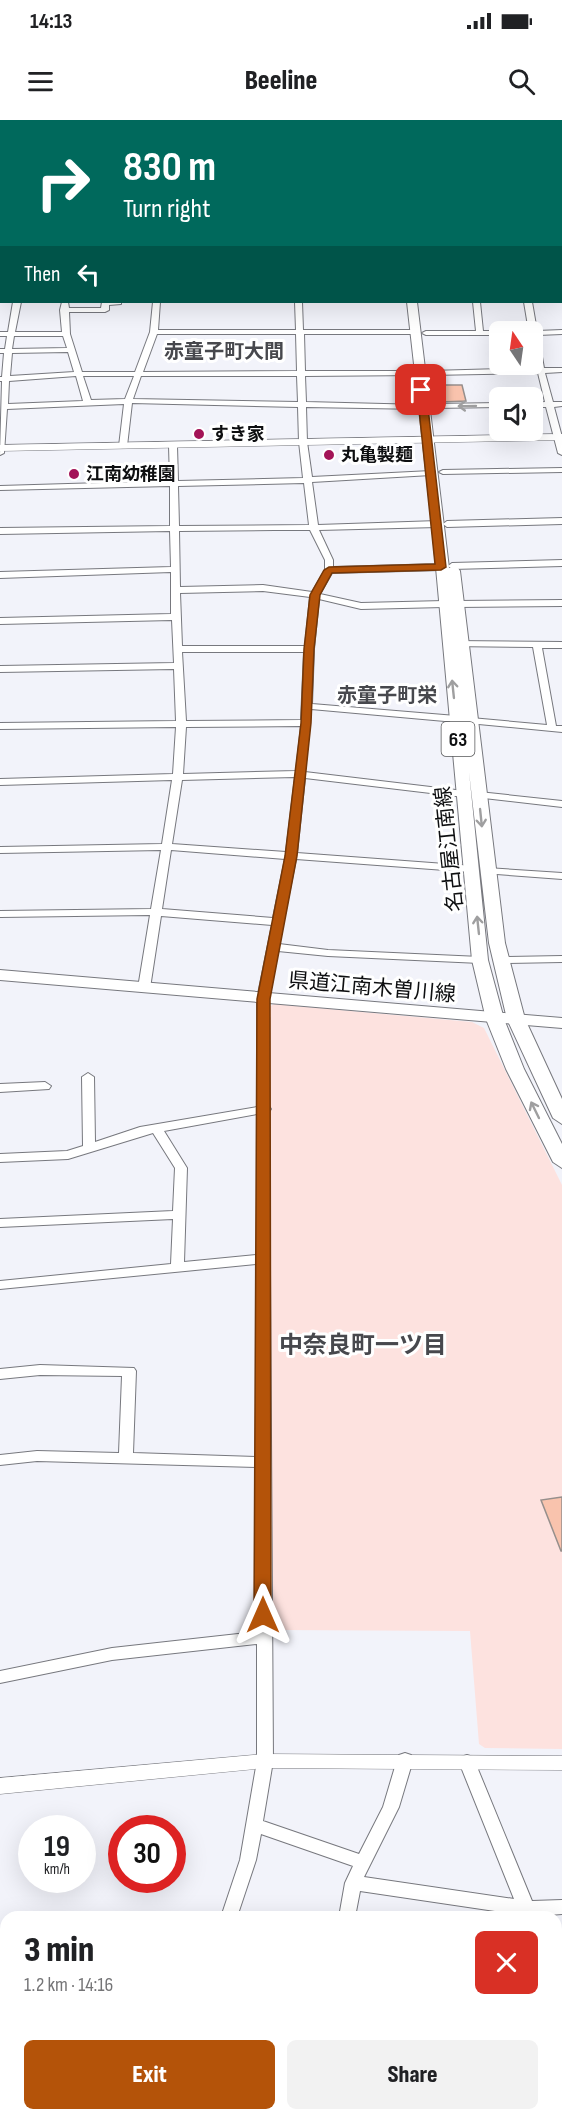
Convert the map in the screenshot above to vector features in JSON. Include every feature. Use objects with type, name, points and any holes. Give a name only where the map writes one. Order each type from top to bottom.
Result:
[{"type":"main road","name":"名古屋江南線","points":[[412,303],[420,332],[437,472],[480,870],[516,1019],[562,1118]]},
{"type":"main road","name":"名古屋江南線","points":[[420,332],[422,303]]},
{"type":"main road","name":"名古屋江南線","points":[[480,870],[480,960],[495,1019],[514,1069],[562,1162]]},
{"type":"main road","name":"県道江南木曽川線","points":[[0,975],[562,1023]]},
{"type":"street","points":[[0,453],[4,351],[11,334],[17,303]]},
{"type":"street","points":[[88,403],[66,334],[65,306],[105,310],[105,303]]},
{"type":"street","points":[[123,446],[128,401],[154,332],[156,303]]},
{"type":"street","points":[[231,1911],[248,1860],[265,1761],[263,999],[291,856],[306,723],[309,649],[315,595],[329,570],[329,560],[314,529],[303,442],[299,303]]},
{"type":"street","points":[[476,303],[480,333]]},
{"type":"street","points":[[528,303],[531,321]]},
{"type":"street","points":[[154,332],[489,333]]},
{"type":"street","points":[[543,333],[562,332]]},
{"type":"street","points":[[0,334],[66,334]]},
{"type":"street","points":[[4,351],[70,350]]},
{"type":"street","points":[[543,370],[562,370]]},
{"type":"street","points":[[3,379],[77,374],[489,371]]},
{"type":"street","points":[[542,375],[560,437],[562,453]]},
{"type":"street","points":[[2,407],[128,401],[428,407],[489,405]]},
{"type":"street","points":[[543,405],[562,405]]},
{"type":"street","points":[[0,448],[560,437]]},
{"type":"street","points":[[144,988],[178,777],[181,722],[176,617],[173,446]]},
{"type":"street","points":[[0,488],[309,480],[437,472],[562,470]]},
{"type":"street","points":[[0,531],[175,527],[314,529],[562,521]]},
{"type":"street","points":[[329,570],[562,563]]},
{"type":"street","points":[[0,575],[175,569]]},
{"type":"street","points":[[176,590],[263,588],[315,595],[361,606],[562,603]]},
{"type":"street","points":[[0,621],[176,617]]},
{"type":"street","points":[[455,644],[562,645]]},
{"type":"street","points":[[306,706],[557,728],[537,645]]},
{"type":"street","points":[[178,649],[309,649]]},
{"type":"street","points":[[0,669],[179,666]]},
{"type":"street","points":[[0,726],[181,722],[306,723]]},
{"type":"street","points":[[0,782],[299,774],[562,804]]},
{"type":"street","points":[[0,850],[168,847],[562,876]]},
{"type":"street","points":[[0,914],[156,912],[277,922]]},
{"type":"street","points":[[273,947],[328,953],[480,960]]},
{"type":"street","points":[[501,960],[562,959]]},
{"type":"street","points":[[88,1077],[89,1149]]},
{"type":"street","points":[[0,1088],[45,1086]]},
{"type":"street","points":[[0,1158],[68,1155],[156,1128],[265,1109]]},
{"type":"street","points":[[156,1128],[181,1168],[177,1268]]},
{"type":"street","points":[[0,1224],[179,1215]]},
{"type":"street","points":[[0,1285],[262,1259]]},
{"type":"street","points":[[0,1374],[40,1370],[129,1371],[126,1459]]},
{"type":"street","points":[[0,1461],[37,1456],[264,1462]]},
{"type":"street","points":[[0,1677],[112,1654],[263,1637]]},
{"type":"street","points":[[0,1786],[265,1761],[562,1763]]},
{"type":"street","points":[[348,1911],[353,1883],[391,1807],[405,1761]]},
{"type":"street","points":[[467,1762],[528,1911]]},
{"type":"street","points":[[254,1825],[362,1862]]},
{"type":"street","points":[[353,1883],[522,1911]]},
{"type":"street","points":[[535,1911],[562,1907]]},
{"type":"shaded area","points":[[274,1004],[472,1022],[484,1028],[562,1185],[562,1749],[485,1748],[479,1744],[470,1631],[277,1630],[270,1624],[267,1008]]},
{"type":"building","points":[[437,385],[462,385],[466,401],[441,402]]},
{"type":"building","points":[[562,1497],[562,1551],[561,1551],[541,1500]]},
{"type":"place","name":"すき家","points":[[199,434]]},
{"type":"place","name":"丸亀製麺","points":[[329,455]]},
{"type":"place","name":"江南幼稚園","points":[[74,474]]},
{"type":"district","name":"赤童子町大間","points":[[224,351]]},
{"type":"district","name":"赤童子町栄","points":[[387,695]]},
{"type":"district","name":"中奈良町一ツ目","points":[[363,1345]]},
{"type":"route","points":[[263,1615],[262,1259],[265,1109],[263,999],[291,856],[306,723],[309,649],[315,595],[329,570],[441,567],[438,524],[421,390]]}]
